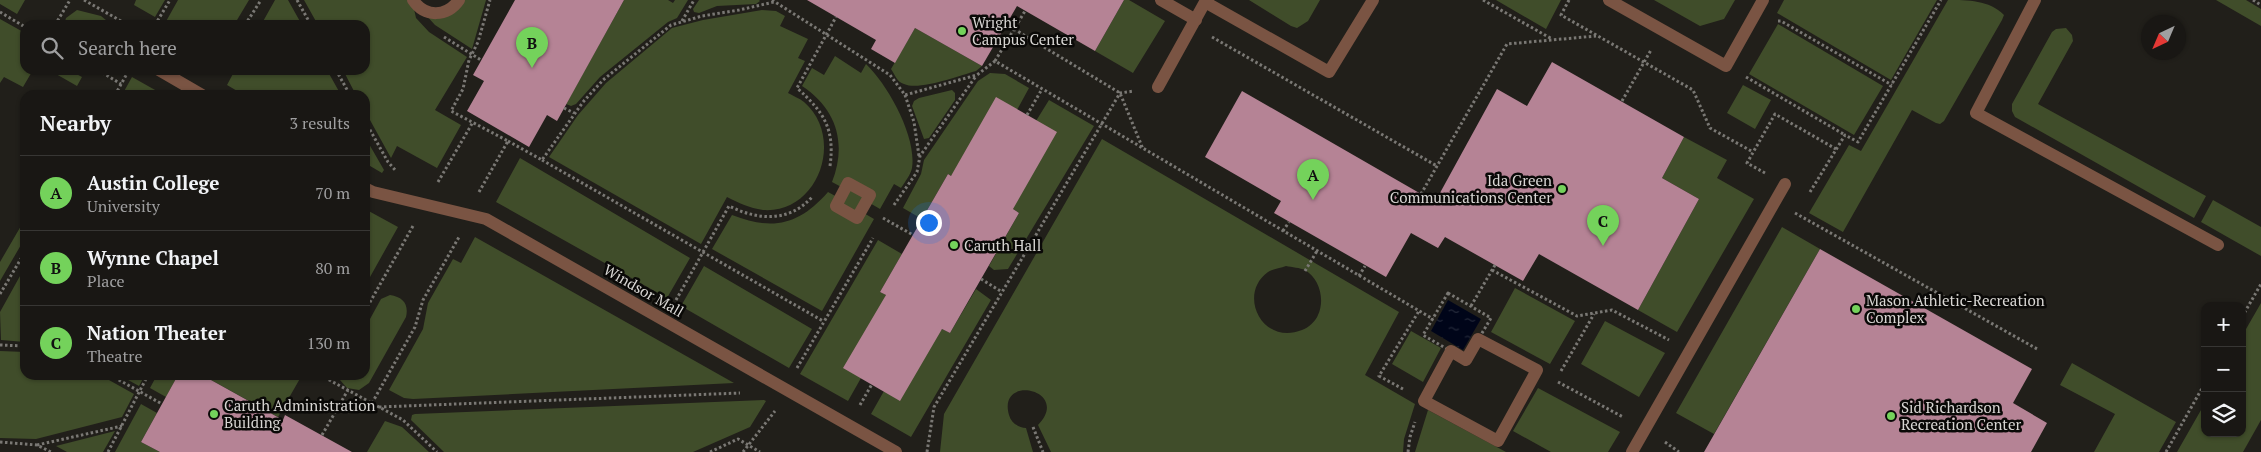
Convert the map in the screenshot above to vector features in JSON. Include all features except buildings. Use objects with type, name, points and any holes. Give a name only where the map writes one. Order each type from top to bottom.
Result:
[{"type":"street","points":[[414,0],[424,10],[438,14],[454,7],[459,0]]},
{"type":"street","points":[[1160,0],[1194,23]]},
{"type":"street","points":[[1158,87],[1205,2],[1329,72],[1373,0]]},
{"type":"street","points":[[1609,0],[1726,66],[1763,0]]},
{"type":"street","points":[[2036,0],[1976,113],[2218,245]]},
{"type":"street","points":[[168,75],[193,90]]},
{"type":"street","points":[[1632,452],[1785,184]]},
{"type":"street","name":"Windsor Mall","points":[[370,190],[486,219],[896,452]]},
{"type":"street","points":[[1483,341],[1537,370],[1498,440],[1424,401],[1451,351],[1466,360],[1483,341]]},
{"type":"path","points":[[59,20],[70,0]]},
{"type":"path","points":[[84,0],[120,20]]},
{"type":"path","points":[[94,5],[96,0]]},
{"type":"path","points":[[158,20],[170,0]]},
{"type":"path","points":[[248,20],[261,0]]},
{"type":"path","points":[[297,0],[308,20]]},
{"type":"path","points":[[490,0],[463,89],[451,111],[542,160],[824,321]]},
{"type":"path","points":[[682,22],[694,0]]},
{"type":"path","points":[[1483,0],[1552,40]]},
{"type":"path","points":[[1569,0],[1561,15],[1692,90],[1710,128],[1753,152]]},
{"type":"path","points":[[1746,72],[1743,75],[1858,142],[1940,0]]},
{"type":"path","points":[[2253,0],[2261,5]]},
{"type":"path","points":[[542,160],[574,113],[603,80],[671,24],[773,1],[890,75],[906,95],[914,122],[920,156]]},
{"type":"path","points":[[880,227],[916,172],[920,156],[977,75],[995,61],[1025,11]]},
{"type":"path","points":[[0,12],[20,24]]},
{"type":"path","points":[[827,174],[830,166],[832,145],[827,123],[815,104],[797,88],[836,17]]},
{"type":"path","points":[[1773,23],[1781,21],[1892,85]]},
{"type":"path","points":[[1194,23],[1437,166]]},
{"type":"path","points":[[1014,29],[1120,93],[1144,149]]},
{"type":"path","points":[[1421,194],[1507,44],[1596,36]]},
{"type":"path","points":[[472,55],[481,60]]},
{"type":"path","points":[[995,61],[1433,319]]},
{"type":"path","points":[[1622,100],[1637,74]]},
{"type":"path","points":[[106,75],[121,84]]},
{"type":"path","points":[[117,90],[126,75]]},
{"type":"path","points":[[339,75],[347,90]]},
{"type":"path","points":[[906,95],[977,75]]},
{"type":"path","points":[[1026,114],[1042,89]]},
{"type":"path","points":[[927,452],[934,408],[1120,93]]},
{"type":"path","points":[[564,108],[574,113]]},
{"type":"path","points":[[1836,149],[1775,114],[1747,163],[1807,197],[1836,149],[1844,135]]},
{"type":"path","points":[[370,302],[473,122]]},
{"type":"path","points":[[495,134],[498,129]]},
{"type":"path","points":[[370,130],[388,162],[425,205]]},
{"type":"path","points":[[372,403],[415,327],[423,300],[472,216],[479,192],[508,141]]},
{"type":"path","points":[[664,320],[704,253],[729,206],[744,214],[759,218],[776,217],[792,212],[814,195]]},
{"type":"path","points":[[1775,202],[2039,350]]},
{"type":"path","points":[[885,218],[913,235]]},
{"type":"path","points":[[1283,231],[1289,222]]},
{"type":"path","points":[[743,452],[788,391],[796,372],[824,321],[875,236]]},
{"type":"path","points":[[1305,270],[1317,251]]},
{"type":"path","points":[[0,294],[20,260]]},
{"type":"path","points":[[1471,306],[1495,265]]},
{"type":"path","points":[[1360,276],[1365,266]]},
{"type":"path","points":[[1492,270],[1577,316],[1612,310],[1688,352]]},
{"type":"path","points":[[981,279],[1002,292]]},
{"type":"path","points":[[2246,310],[2261,284]]},
{"type":"path","points":[[1418,311],[1379,376],[1424,401]]},
{"type":"path","points":[[1556,381],[1595,313]]},
{"type":"path","points":[[0,344],[20,346]]},
{"type":"path","points":[[1537,370],[1645,429],[1679,452]]},
{"type":"path","points":[[119,380],[162,404]]},
{"type":"path","points":[[108,452],[146,380]]},
{"type":"path","points":[[333,380],[403,420],[437,452]]},
{"type":"path","points":[[322,435],[348,390]]},
{"type":"path","points":[[2166,452],[2201,390]]},
{"type":"path","points":[[379,407],[740,393]]},
{"type":"path","points":[[0,442],[37,445],[122,426]]},
{"type":"path","points":[[1032,427],[1043,452]]},
{"type":"path","points":[[710,452],[738,440],[760,452]]},
{"type":"path","points":[[37,445],[51,452]]},
{"type":"green space","points":[[0,0],[25,0],[17,14],[0,4]]},
{"type":"green space","points":[[136,0],[165,0],[155,17],[134,5]]},
{"type":"green space","points":[[178,0],[249,0],[237,20],[167,20]]},
{"type":"green space","points":[[275,0],[288,0],[299,20],[264,20]]},
{"type":"green space","points":[[304,0],[412,0],[416,18],[429,32],[467,57],[435,110],[461,125],[437,168],[397,146],[391,158],[370,120],[370,90],[353,90],[346,75],[370,75],[370,20],[315,20]]},
{"type":"green space","points":[[459,0],[486,0],[472,49],[435,25],[425,14]]},
{"type":"green space","points":[[624,0],[668,0],[673,3],[675,0],[688,0],[677,18],[668,22],[600,77],[576,104],[571,106],[566,104]]},
{"type":"green space","points":[[699,0],[760,1],[756,4],[717,6],[699,13],[694,12],[693,9]]},
{"type":"green space","points":[[1124,0],[1129,0],[1165,21],[1133,73],[1095,51]]},
{"type":"green space","points":[[1249,0],[1320,0],[1308,21],[1297,28]]},
{"type":"green space","points":[[1496,0],[1561,0],[1546,29]]},
{"type":"green space","points":[[1654,0],[1735,0],[1724,19],[1700,26]]},
{"type":"green space","points":[[1784,0],[1937,0],[1891,80],[1777,13]]},
{"type":"green space","points":[[1948,0],[1985,4],[1992,6],[2004,15],[1944,121],[1940,124],[1936,123],[1912,110],[1843,232],[1809,213],[1849,145],[1861,151]]},
{"type":"green space","points":[[2216,0],[2246,0],[2261,9],[2261,26]]},
{"type":"green space","points":[[77,10],[101,16],[106,20],[65,20]]},
{"type":"green space","points":[[762,10],[776,11],[785,16],[780,26],[808,39],[798,58],[805,61],[788,93],[804,102],[816,117],[823,134],[824,153],[820,171],[811,187],[799,200],[783,208],[763,210],[749,207],[727,197],[701,244],[549,157],[578,115],[606,83],[672,28],[703,20]]},
{"type":"green space","points":[[0,19],[20,30],[20,75],[30,75],[23,87],[4,77],[0,83]]},
{"type":"green space","points":[[1778,24],[1883,86],[1854,135],[1749,74]]},
{"type":"green space","points":[[915,28],[982,66],[976,71],[919,86],[911,86],[900,82],[891,69]]},
{"type":"green space","points":[[2066,28],[2072,35],[2073,41],[2038,104],[2206,196],[2194,218],[2015,117],[2012,111],[2012,104],[2052,32],[2056,29]]},
{"type":"green space","points":[[835,56],[861,73],[866,64],[874,73],[892,98],[899,112],[910,142],[912,155],[912,168],[901,188],[894,184],[880,209],[868,202],[857,218],[836,206],[845,189],[832,182],[839,154],[836,128],[831,116],[824,105],[802,86],[812,68],[824,75]]},
{"type":"green space","points":[[990,73],[1005,74],[1029,88],[1017,110],[951,176],[948,174],[922,219],[903,208],[921,174],[924,160],[978,81]]},
{"type":"green space","points":[[58,75],[78,75],[82,77],[77,86]]},
{"type":"green space","points":[[232,75],[330,75],[338,90],[236,90],[227,85]]},
{"type":"green space","points":[[132,77],[155,90],[125,90]]},
{"type":"green space","points":[[1743,85],[1771,100],[1755,129],[1727,113]]},
{"type":"green space","points":[[952,90],[955,93],[955,100],[929,138],[924,139],[912,106],[914,101]]},
{"type":"green space","points":[[1049,100],[1094,126],[1008,269],[994,270],[989,266],[1019,213],[1013,209],[1036,121]]},
{"type":"green space","points":[[1684,137],[1727,160],[1717,178],[1754,199],[1677,332],[1638,310],[1699,199],[1662,178]]},
{"type":"green space","points":[[1102,139],[1399,312],[1365,375],[1415,404],[1404,439],[1403,452],[1051,452],[1038,425],[1046,413],[1046,403],[1041,395],[1032,391],[1022,390],[1013,394],[1008,402],[1009,415],[1015,424],[1026,428],[1033,452],[940,452],[944,414]],"holes":[[[1286,266],[1303,269],[1310,274],[1318,284],[1321,297],[1320,309],[1312,324],[1302,330],[1288,333],[1275,331],[1265,324],[1258,315],[1255,304],[1255,293],[1259,281],[1268,272]]]},
{"type":"green space","points":[[370,146],[384,170],[382,173],[370,166]]},
{"type":"green space","points":[[520,158],[690,258],[667,298],[496,202]]},
{"type":"green space","points":[[828,192],[839,198],[835,206],[862,212],[874,219],[822,311],[712,249],[732,215],[760,223],[784,222],[807,212]]},
{"type":"green space","points":[[2213,200],[2261,227],[2261,256],[2201,222]]},
{"type":"green space","points":[[370,212],[398,227],[370,277]]},
{"type":"green space","points":[[1782,227],[1820,249],[1714,434],[1676,413]]},
{"type":"green space","points":[[20,228],[20,247],[0,281],[0,262]]},
{"type":"green space","points":[[475,237],[734,383],[413,399],[404,398],[389,390],[423,329],[428,303],[453,259],[461,263]]},
{"type":"green space","points":[[878,240],[902,254],[880,292],[886,295],[861,378],[848,401],[800,374]]},
{"type":"green space","points":[[704,266],[812,329],[789,368],[681,306]]},
{"type":"green space","points":[[20,276],[20,342],[1,340],[0,312]]},
{"type":"green space","points":[[1515,288],[1575,321],[1550,364],[1491,332]]},
{"type":"green space","points":[[976,289],[991,300],[911,437],[871,414],[884,391],[942,329],[950,333]]},
{"type":"green space","points":[[390,295],[402,299],[407,308],[406,317],[369,383],[359,390],[347,388],[340,380],[370,380],[370,319],[381,299]]},
{"type":"green space","points":[[2261,303],[2261,420],[2243,452],[2177,452],[2201,410],[2201,437],[2246,437],[2246,329]]},
{"type":"green space","points":[[1605,321],[1665,353],[1639,397],[1581,364]]},
{"type":"green space","points":[[1411,331],[1441,348],[1423,382],[1392,364]]},
{"type":"green space","points":[[0,351],[20,352],[20,380],[109,380],[134,394],[122,417],[36,439],[0,438]]},
{"type":"green space","points":[[2072,363],[2176,422],[2159,452],[2094,452],[2115,414],[2060,385]]},
{"type":"green space","points":[[128,380],[142,380],[139,386]]},
{"type":"green space","points":[[154,380],[175,380],[166,397],[150,388]]},
{"type":"green space","points":[[211,380],[299,380],[278,417]]},
{"type":"green space","points":[[1538,388],[1620,432],[1608,452],[1551,452],[1513,431]]},
{"type":"green space","points":[[766,401],[750,427],[693,452],[444,452],[411,420],[412,415],[415,414]]},
{"type":"green space","points":[[141,404],[157,413],[141,442],[160,452],[115,452]]},
{"type":"green space","points":[[1428,410],[1506,452],[1415,452]]},
{"type":"green space","points":[[385,421],[402,427],[429,452],[367,452]]},
{"type":"green space","points":[[115,431],[103,452],[67,452],[56,446]]},
{"type":"water","points":[[1448,300],[1481,319],[1463,350],[1431,331]]},
{"type":"place","name":"Wright Campus Center","points":[[962,31]]},
{"type":"place","name":"Wynne Chapel","points":[[532,68]]},
{"type":"place","name":"Ida Green Communications Center","points":[[1562,189]]},
{"type":"place","name":"Austin College","points":[[1313,200]]},
{"type":"place","name":"Caruth Hall","points":[[954,245]]},
{"type":"place","name":"Nation Theater","points":[[1603,246]]},
{"type":"place","name":"Mason Athletic-Recreation Complex","points":[[1856,309]]},
{"type":"place","name":"Caruth Administration Building","points":[[214,414]]},
{"type":"place","name":"Sid Richardson Recreation Center","points":[[1891,416]]}]
